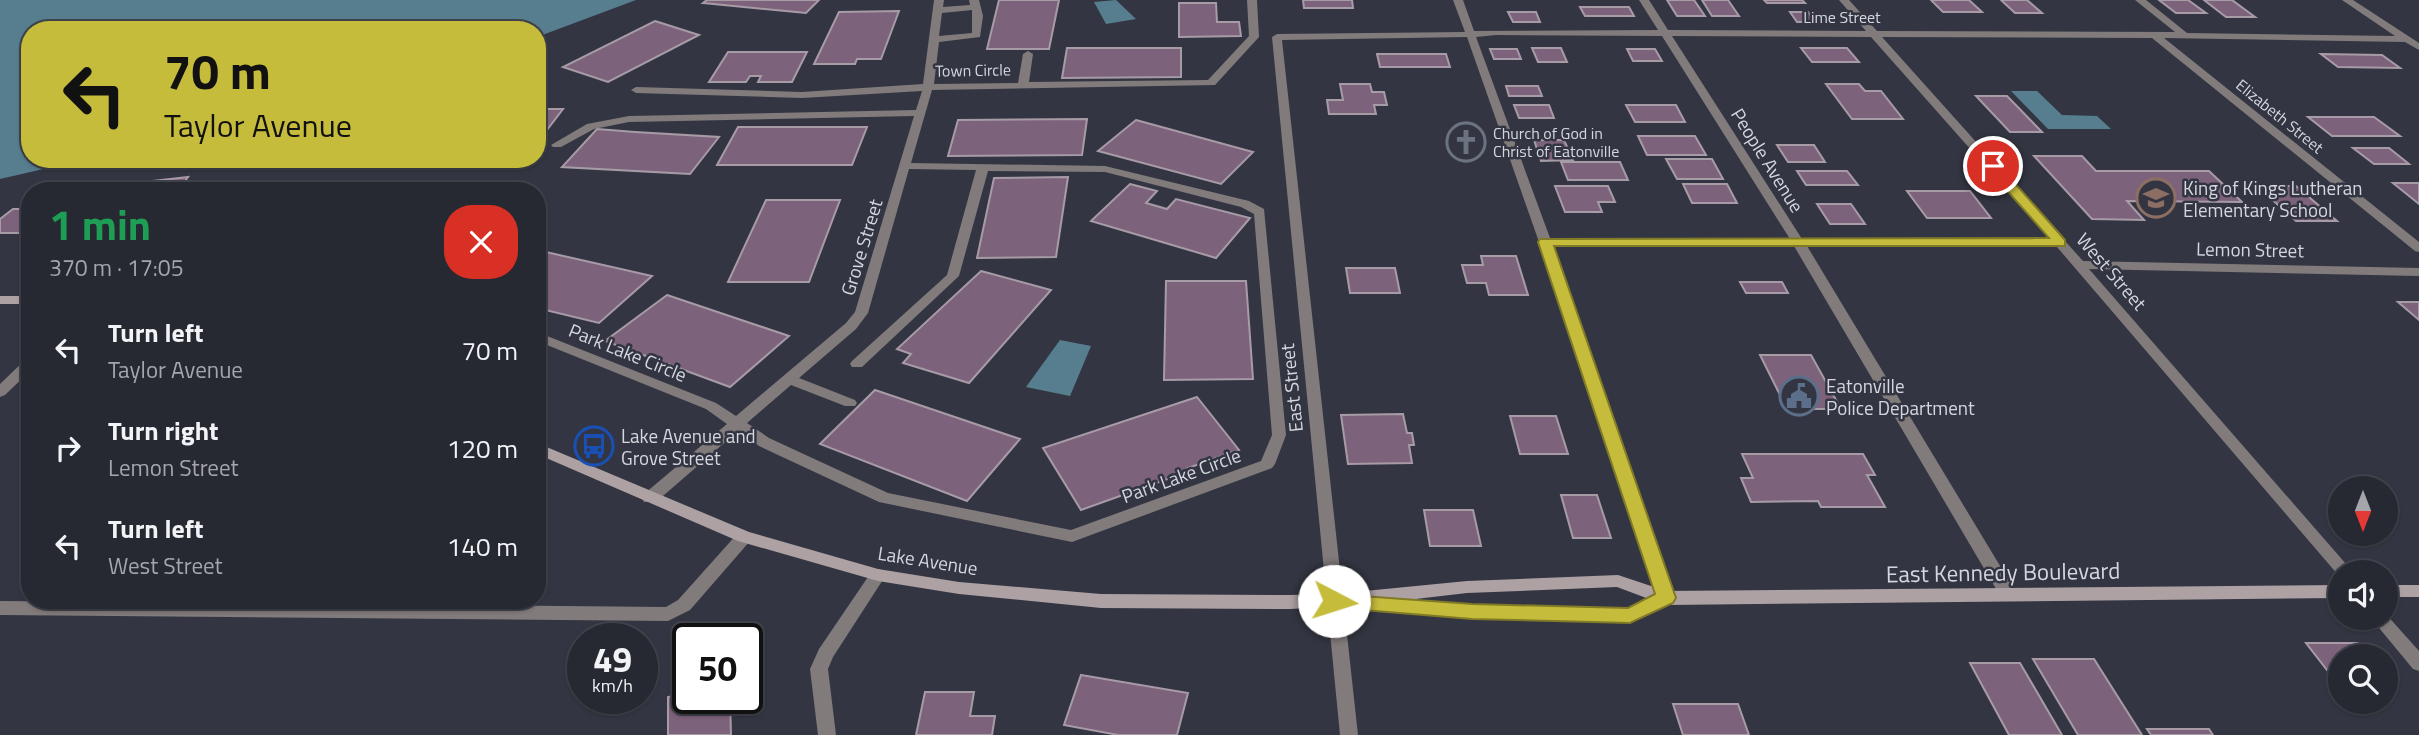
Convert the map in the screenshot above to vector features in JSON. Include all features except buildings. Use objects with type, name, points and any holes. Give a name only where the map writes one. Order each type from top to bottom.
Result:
[{"type":"main road","points":[[0,300],[21,300]]},
{"type":"main road","name":"Lake Avenue","points":[[546,453],[744,537],[878,575],[958,588],[1101,601],[1334,601]]},
{"type":"main road","name":"East Kennedy Boulevard","points":[[1334,601],[1467,587],[1618,581],[1666,598],[2328,592]]},
{"type":"main road","points":[[2398,591],[2419,591]]},
{"type":"main road","name":"East Kennedy Boulevard","points":[[1334,601],[1472,611],[1630,615],[1666,598]]},
{"type":"street","name":"Town Circle","points":[[636,90],[802,95],[928,87],[1211,83],[1254,37],[1252,0]]},
{"type":"street","points":[[1458,0],[1545,242],[1666,598]]},
{"type":"street","name":"People Avenue","points":[[1644,0],[1798,242],[2008,594]]},
{"type":"street","name":"West Street","points":[[1844,0],[2060,243],[2335,560]]},
{"type":"street","points":[[2140,0],[2185,35]]},
{"type":"street","points":[[2347,0],[2419,47]]},
{"type":"street","points":[[934,40],[978,35],[975,4],[939,5]]},
{"type":"street","name":"Grove Street","points":[[650,498],[851,326],[861,313],[928,87],[939,5]]},
{"type":"street","name":"Lime Street","points":[[1277,37],[1471,33],[1875,33],[2406,39]]},
{"type":"street","name":"Elizabeth Street","points":[[2154,35],[2419,248]]},
{"type":"street","name":"East Street","points":[[1277,37],[1349,735]]},
{"type":"street","points":[[1023,86],[1028,54]]},
{"type":"street","points":[[557,145],[591,126],[629,119],[921,113]]},
{"type":"street","name":"Park Lake Circle","points":[[546,340],[711,406],[764,442],[885,498],[1072,536],[1267,464],[1279,435],[1260,212],[1245,204],[1105,169],[906,166]]},
{"type":"street","points":[[857,364],[953,276],[983,167]]},
{"type":"street","points":[[1545,242],[2060,243]]},
{"type":"street","name":"Lemon Street","points":[[2079,265],[2419,272]]},
{"type":"street","points":[[0,392],[21,372]]},
{"type":"street","points":[[789,379],[850,403]]},
{"type":"street","points":[[111,609],[668,614],[684,605],[744,537]]},
{"type":"street","points":[[827,735],[819,669],[825,653],[878,575]]},
{"type":"street","points":[[0,608],[21,608]]},
{"type":"street","points":[[2391,630],[2419,664]]},
{"type":"water","points":[[0,0],[636,0],[546,34],[546,21],[21,21],[21,168],[48,168],[0,179]]},
{"type":"water","points":[[1116,0],[1136,19],[1106,24],[1094,2]]},
{"type":"water","points":[[2011,91],[2037,91],[2062,115],[2097,116],[2111,129],[2048,129]]},
{"type":"water","points":[[1060,340],[1091,346],[1070,396],[1026,387]]},
{"type":"place","name":"Church of God in Christ of Eatonville","points":[[1466,142]]},
{"type":"place","name":"King of Kings Lutheran Elementary School","points":[[2156,198]]},
{"type":"place","name":"Eatonville Police Department","points":[[1799,396]]},
{"type":"place","name":"Lake Avenue and Grove Street","points":[[594,446]]},
{"type":"route","points":[[1334,601],[1472,611],[1630,615],[1666,598],[1545,242],[2060,243],[1993,166]]}]
